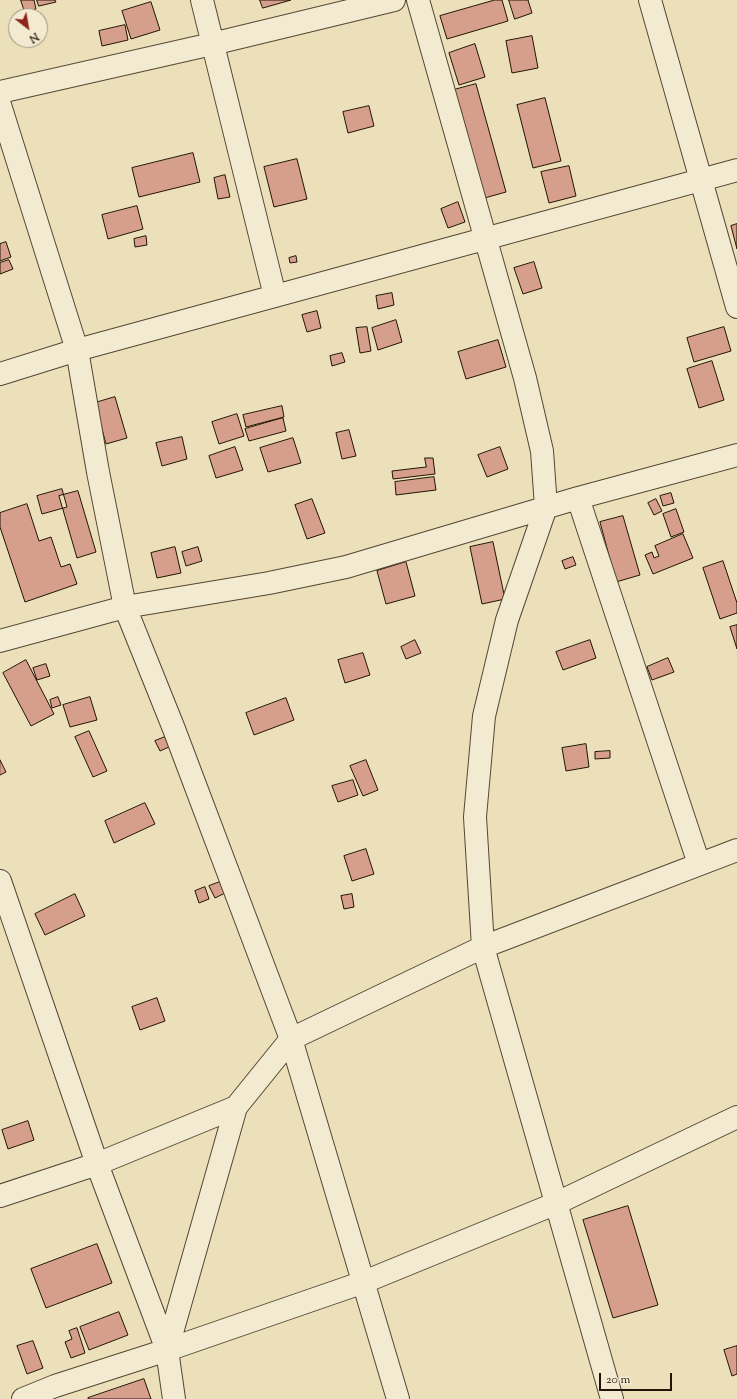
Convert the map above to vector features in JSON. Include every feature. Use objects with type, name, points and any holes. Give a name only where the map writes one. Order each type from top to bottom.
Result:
[{"type":"street","points":[[202,0],[276,296]]},
{"type":"street","points":[[0,92],[212,44],[394,0]]},
{"type":"street","points":[[418,0],[526,378],[542,451],[546,507],[507,620],[484,716],[475,817],[483,947],[612,1399]]},
{"type":"street","points":[[650,0],[737,307]]},
{"type":"street","points":[[0,105],[77,350],[98,472],[125,607],[174,729],[291,1039],[398,1399]]},
{"type":"street","points":[[0,374],[77,350],[737,170]]},
{"type":"street","points":[[0,641],[125,607],[269,583],[346,567],[546,507],[737,455]]},
{"type":"street","points":[[578,498],[699,864]]},
{"type":"street","points":[[167,1350],[236,1106],[291,1039],[483,947],[737,850]]},
{"type":"street","points":[[0,881],[97,1164],[167,1350],[174,1399]]},
{"type":"street","points":[[0,1196],[97,1164],[236,1106]]},
{"type":"street","points":[[23,1399],[55,1386],[167,1350],[364,1282],[557,1203],[737,1116]]},
{"type":"building","points":[[21,0],[34,0],[36,8],[24,8]]},
{"type":"building","points":[[37,0],[55,0],[56,2],[39,6]]},
{"type":"building","points":[[260,0],[291,0],[263,8]]},
{"type":"building","points":[[495,0],[502,0],[508,21],[447,39],[440,16]]},
{"type":"building","points":[[509,0],[528,0],[532,13],[515,19]]},
{"type":"building","points":[[151,2],[160,30],[131,39],[122,11]]},
{"type":"building","points":[[125,25],[128,40],[102,46],[99,31]]},
{"type":"building","points":[[532,36],[538,68],[512,73],[506,41]]},
{"type":"building","points":[[475,44],[485,77],[459,85],[449,53]]},
{"type":"building","points":[[476,84],[506,192],[481,199],[450,91]]},
{"type":"building","points":[[545,98],[561,161],[533,168],[517,105]]},
{"type":"building","points":[[369,106],[374,126],[348,133],[343,112]]},
{"type":"building","points":[[193,153],[200,182],[139,197],[132,168]]},
{"type":"building","points":[[297,159],[307,199],[274,207],[264,167]]},
{"type":"building","points":[[569,166],[576,196],[549,203],[541,172]]},
{"type":"building","points":[[225,175],[230,197],[218,199],[214,178]]},
{"type":"building","points":[[458,202],[465,222],[448,228],[441,209]]},
{"type":"building","points":[[137,206],[143,229],[108,239],[102,215]]},
{"type":"building","points":[[737,224],[737,249],[731,226]]},
{"type":"building","points":[[146,236],[147,245],[135,247],[134,239]]},
{"type":"building","points":[[6,242],[11,257],[0,261],[0,244]]},
{"type":"building","points":[[296,256],[297,262],[290,263],[289,258]]},
{"type":"building","points":[[9,260],[13,269],[0,274],[0,263]]},
{"type":"building","points":[[534,262],[542,288],[523,294],[514,268]]},
{"type":"building","points":[[392,293],[394,305],[378,309],[376,296]]},
{"type":"building","points":[[317,311],[321,328],[307,332],[302,315]]},
{"type":"building","points":[[396,320],[402,342],[378,350],[372,328]]},
{"type":"building","points":[[367,327],[371,351],[360,353],[356,328]]},
{"type":"building","points":[[724,327],[731,351],[694,362],[687,338]]},
{"type":"building","points":[[498,340],[506,367],[466,379],[458,352]]},
{"type":"building","points":[[342,353],[345,362],[332,366],[330,356]]},
{"type":"building","points":[[712,361],[724,400],[699,408],[687,369]]},
{"type":"building","points":[[115,397],[127,438],[106,444],[95,403]]},
{"type":"building","points":[[282,406],[284,417],[246,427],[243,415]]},
{"type":"building","points":[[237,414],[244,436],[219,444],[212,422]]},
{"type":"building","points":[[283,418],[286,431],[249,441],[245,429]]},
{"type":"building","points":[[349,430],[356,456],[342,459],[336,433]]},
{"type":"building","points":[[182,437],[187,459],[162,466],[156,443]]},
{"type":"building","points":[[293,438],[301,463],[268,472],[260,448]]},
{"type":"building","points":[[235,447],[243,470],[216,478],[209,456]]},
{"type":"building","points":[[500,447],[508,469],[487,477],[478,455]]},
{"type":"building","points":[[425,458],[433,458],[435,474],[393,479],[392,471],[426,467]]},
{"type":"building","points":[[434,477],[436,490],[396,495],[395,482]]},
{"type":"building","points":[[62,489],[67,507],[42,514],[37,496]]},
{"type":"building","points":[[78,491],[96,552],[77,558],[59,496]]},
{"type":"building","points":[[671,493],[674,503],[663,506],[660,496]]},
{"type":"building","points":[[312,499],[325,533],[307,539],[295,505]]},
{"type":"building","points":[[656,499],[662,511],[654,515],[648,503]]},
{"type":"building","points":[[27,504],[39,541],[51,537],[61,567],[70,564],[77,584],[25,602],[0,527],[0,513]]},
{"type":"building","points":[[676,509],[684,532],[671,537],[663,514]]},
{"type":"building","points":[[623,516],[640,575],[616,582],[600,522]]},
{"type":"building","points":[[683,534],[693,558],[653,574],[645,555],[652,552],[654,558],[659,556],[655,546]]},
{"type":"building","points":[[493,542],[505,599],[482,604],[470,547]]},
{"type":"building","points":[[175,547],[181,573],[157,578],[151,553]]},
{"type":"building","points":[[198,547],[202,561],[186,566],[182,552]]},
{"type":"building","points":[[573,557],[576,565],[565,569],[562,561]]},
{"type":"building","points":[[723,561],[737,603],[737,613],[720,619],[703,568]]},
{"type":"building","points":[[406,562],[415,596],[386,604],[377,571]]},
{"type":"building","points":[[737,625],[737,649],[730,627]]},
{"type":"building","points":[[415,640],[421,653],[406,659],[401,647]]},
{"type":"building","points":[[590,640],[596,658],[563,670],[556,652]]},
{"type":"building","points":[[363,653],[370,675],[345,683],[338,660]]},
{"type":"building","points":[[668,658],[674,672],[652,680],[647,667]]},
{"type":"building","points":[[26,660],[54,714],[31,726],[3,673]]},
{"type":"building","points":[[46,664],[50,676],[37,680],[33,668]]},
{"type":"building","points":[[58,697],[61,705],[52,708],[50,700]]},
{"type":"building","points":[[90,697],[97,720],[70,727],[63,705]]},
{"type":"building","points":[[286,698],[294,720],[254,735],[246,713]]},
{"type":"building","points":[[89,731],[107,771],[93,777],[75,737]]},
{"type":"building","points":[[165,737],[169,747],[160,751],[155,741]]},
{"type":"building","points":[[586,744],[589,767],[566,771],[562,748]]},
{"type":"building","points":[[610,751],[610,758],[595,759],[595,752]]},
{"type":"building","points":[[0,760],[6,772],[0,775]]},
{"type":"building","points":[[366,760],[378,790],[363,796],[350,766]]},
{"type":"building","points":[[353,780],[358,795],[338,802],[332,786]]},
{"type":"building","points":[[145,803],[155,824],[114,843],[105,821]]},
{"type":"building","points":[[366,849],[374,874],[352,881],[344,856]]},
{"type":"building","points":[[220,882],[225,893],[215,898],[209,886]]},
{"type":"building","points":[[205,887],[209,899],[199,903],[195,891]]},
{"type":"building","points":[[75,894],[85,916],[45,935],[35,914]]},
{"type":"building","points":[[352,894],[354,907],[344,909],[341,896]]},
{"type":"building","points":[[157,998],[165,1021],[140,1030],[132,1007]]},
{"type":"building","points":[[28,1121],[34,1140],[8,1149],[2,1130]]},
{"type":"building","points":[[628,1206],[658,1305],[613,1318],[583,1220]]},
{"type":"building","points":[[97,1244],[112,1283],[46,1308],[31,1269]]},
{"type":"building","points":[[119,1312],[128,1335],[89,1350],[80,1327]]},
{"type":"building","points":[[77,1328],[85,1353],[71,1358],[65,1342],[72,1339],[69,1331]]},
{"type":"building","points":[[33,1341],[43,1368],[27,1374],[17,1346]]},
{"type":"building","points":[[737,1346],[737,1374],[732,1376],[724,1350]]},
{"type":"building","points":[[144,1379],[151,1399],[88,1399],[88,1398]]}]
